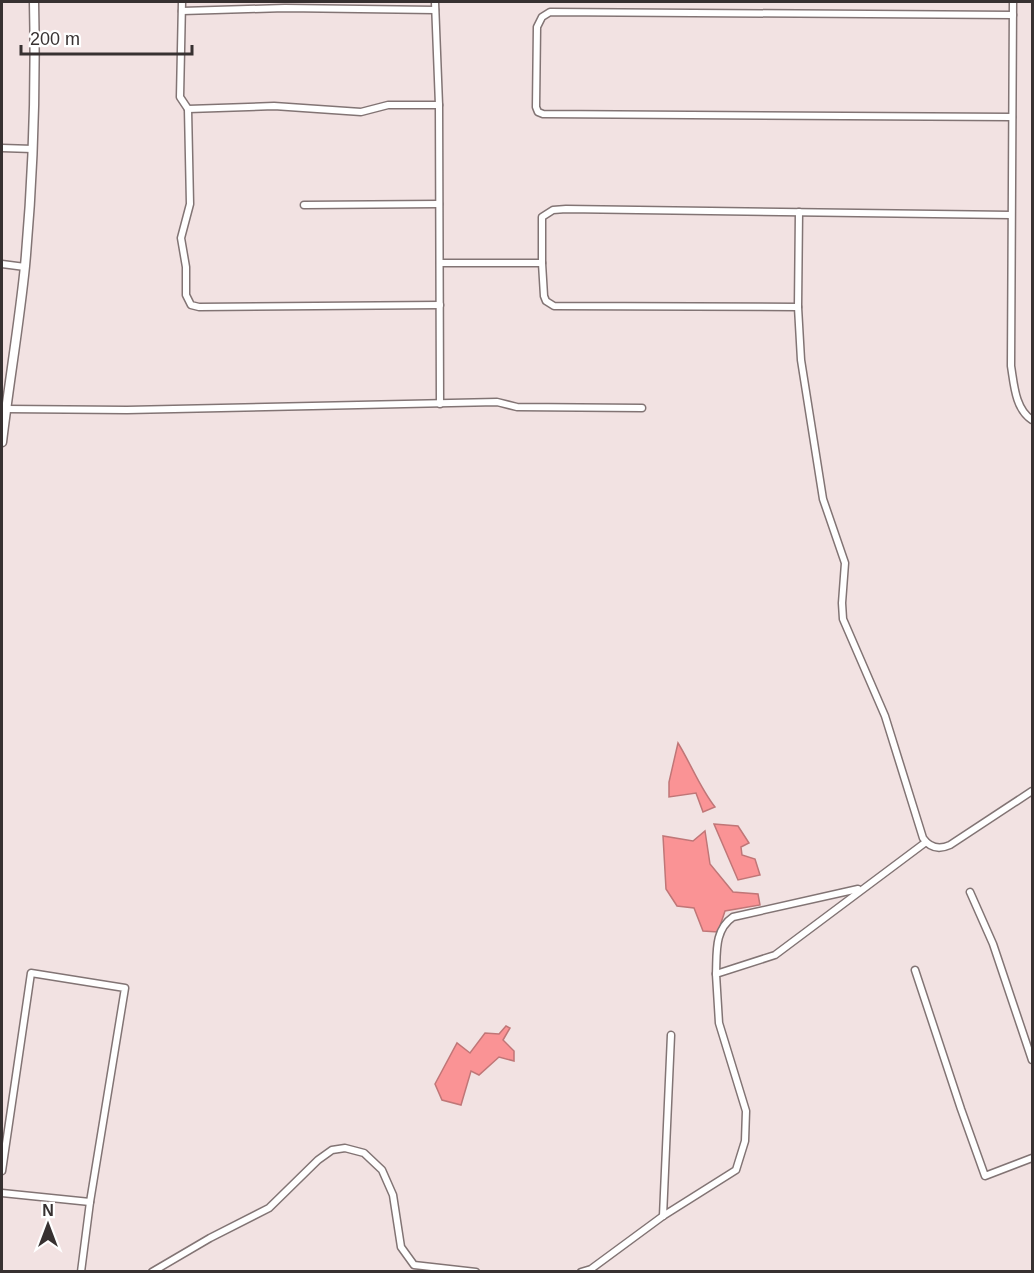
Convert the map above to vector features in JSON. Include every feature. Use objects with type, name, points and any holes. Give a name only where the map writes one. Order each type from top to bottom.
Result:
[{"type":"main road","points":[[2,442],[25,267],[33,149],[34,2]]},
{"type":"street","points":[[182,2],[180,97],[189,109],[190,204],[181,238],[186,267],[186,295],[191,305],[199,307],[440,305]]},
{"type":"street","points":[[435,2],[439,105],[440,404]]},
{"type":"street","points":[[1013,2],[1011,366],[1019,404],[1032,420]]},
{"type":"street","points":[[182,11],[285,5],[381,5],[435,10]]},
{"type":"street","points":[[1012,117],[543,114],[538,112],[536,107],[537,27],[542,17],[550,12],[1013,15]]},
{"type":"street","points":[[189,109],[274,106],[361,112],[388,105],[439,105]]},
{"type":"street","points":[[2,148],[33,149]]},
{"type":"street","points":[[304,205],[439,204]]},
{"type":"street","points":[[798,307],[554,306],[546,301],[544,296],[541,222],[545,214],[553,210],[665,209],[1011,215]]},
{"type":"street","points":[[799,212],[798,307],[801,360],[823,499],[845,563],[842,603],[845,626],[885,716],[926,842],[939,848],[951,846],[1032,791]]},
{"type":"street","points":[[440,263],[542,263]]},
{"type":"street","points":[[2,264],[25,267]]},
{"type":"street","points":[[6,409],[127,410],[497,402],[517,407],[642,408]]},
{"type":"street","points":[[716,974],[775,955],[926,842]]},
{"type":"street","points":[[581,1272],[591,1269],[663,1216],[736,1170],[745,1141],[746,1111],[720,1023],[716,974],[719,934],[724,924],[733,917],[861,889]]},
{"type":"street","points":[[970,892],[993,944],[1032,1060]]},
{"type":"street","points":[[915,970],[985,1176],[1032,1158]]},
{"type":"street","points":[[2,1171],[31,973],[125,988],[90,1202],[81,1272]]},
{"type":"street","points":[[663,1216],[671,1035]]},
{"type":"street","points":[[152,1272],[210,1238],[269,1208],[318,1160],[332,1150],[345,1148],[364,1153],[381,1170],[393,1195],[401,1247],[414,1268],[476,1272]]},
{"type":"street","points":[[2,1193],[90,1202]]},
{"type":"shaded area","points":[[678,743],[715,807],[703,812],[696,793],[669,797],[669,782]]},
{"type":"shaded area","points":[[714,824],[738,826],[749,843],[741,847],[742,855],[755,859],[760,875],[738,880]]},
{"type":"shaded area","points":[[705,831],[710,864],[733,892],[758,894],[760,905],[725,911],[718,932],[703,931],[694,908],[677,906],[666,889],[663,836],[693,841]]},
{"type":"shaded area","points":[[506,1026],[510,1028],[503,1040],[514,1051],[514,1061],[499,1057],[479,1075],[471,1071],[461,1105],[442,1100],[435,1084],[457,1043],[470,1053],[485,1033],[499,1034]]}]
